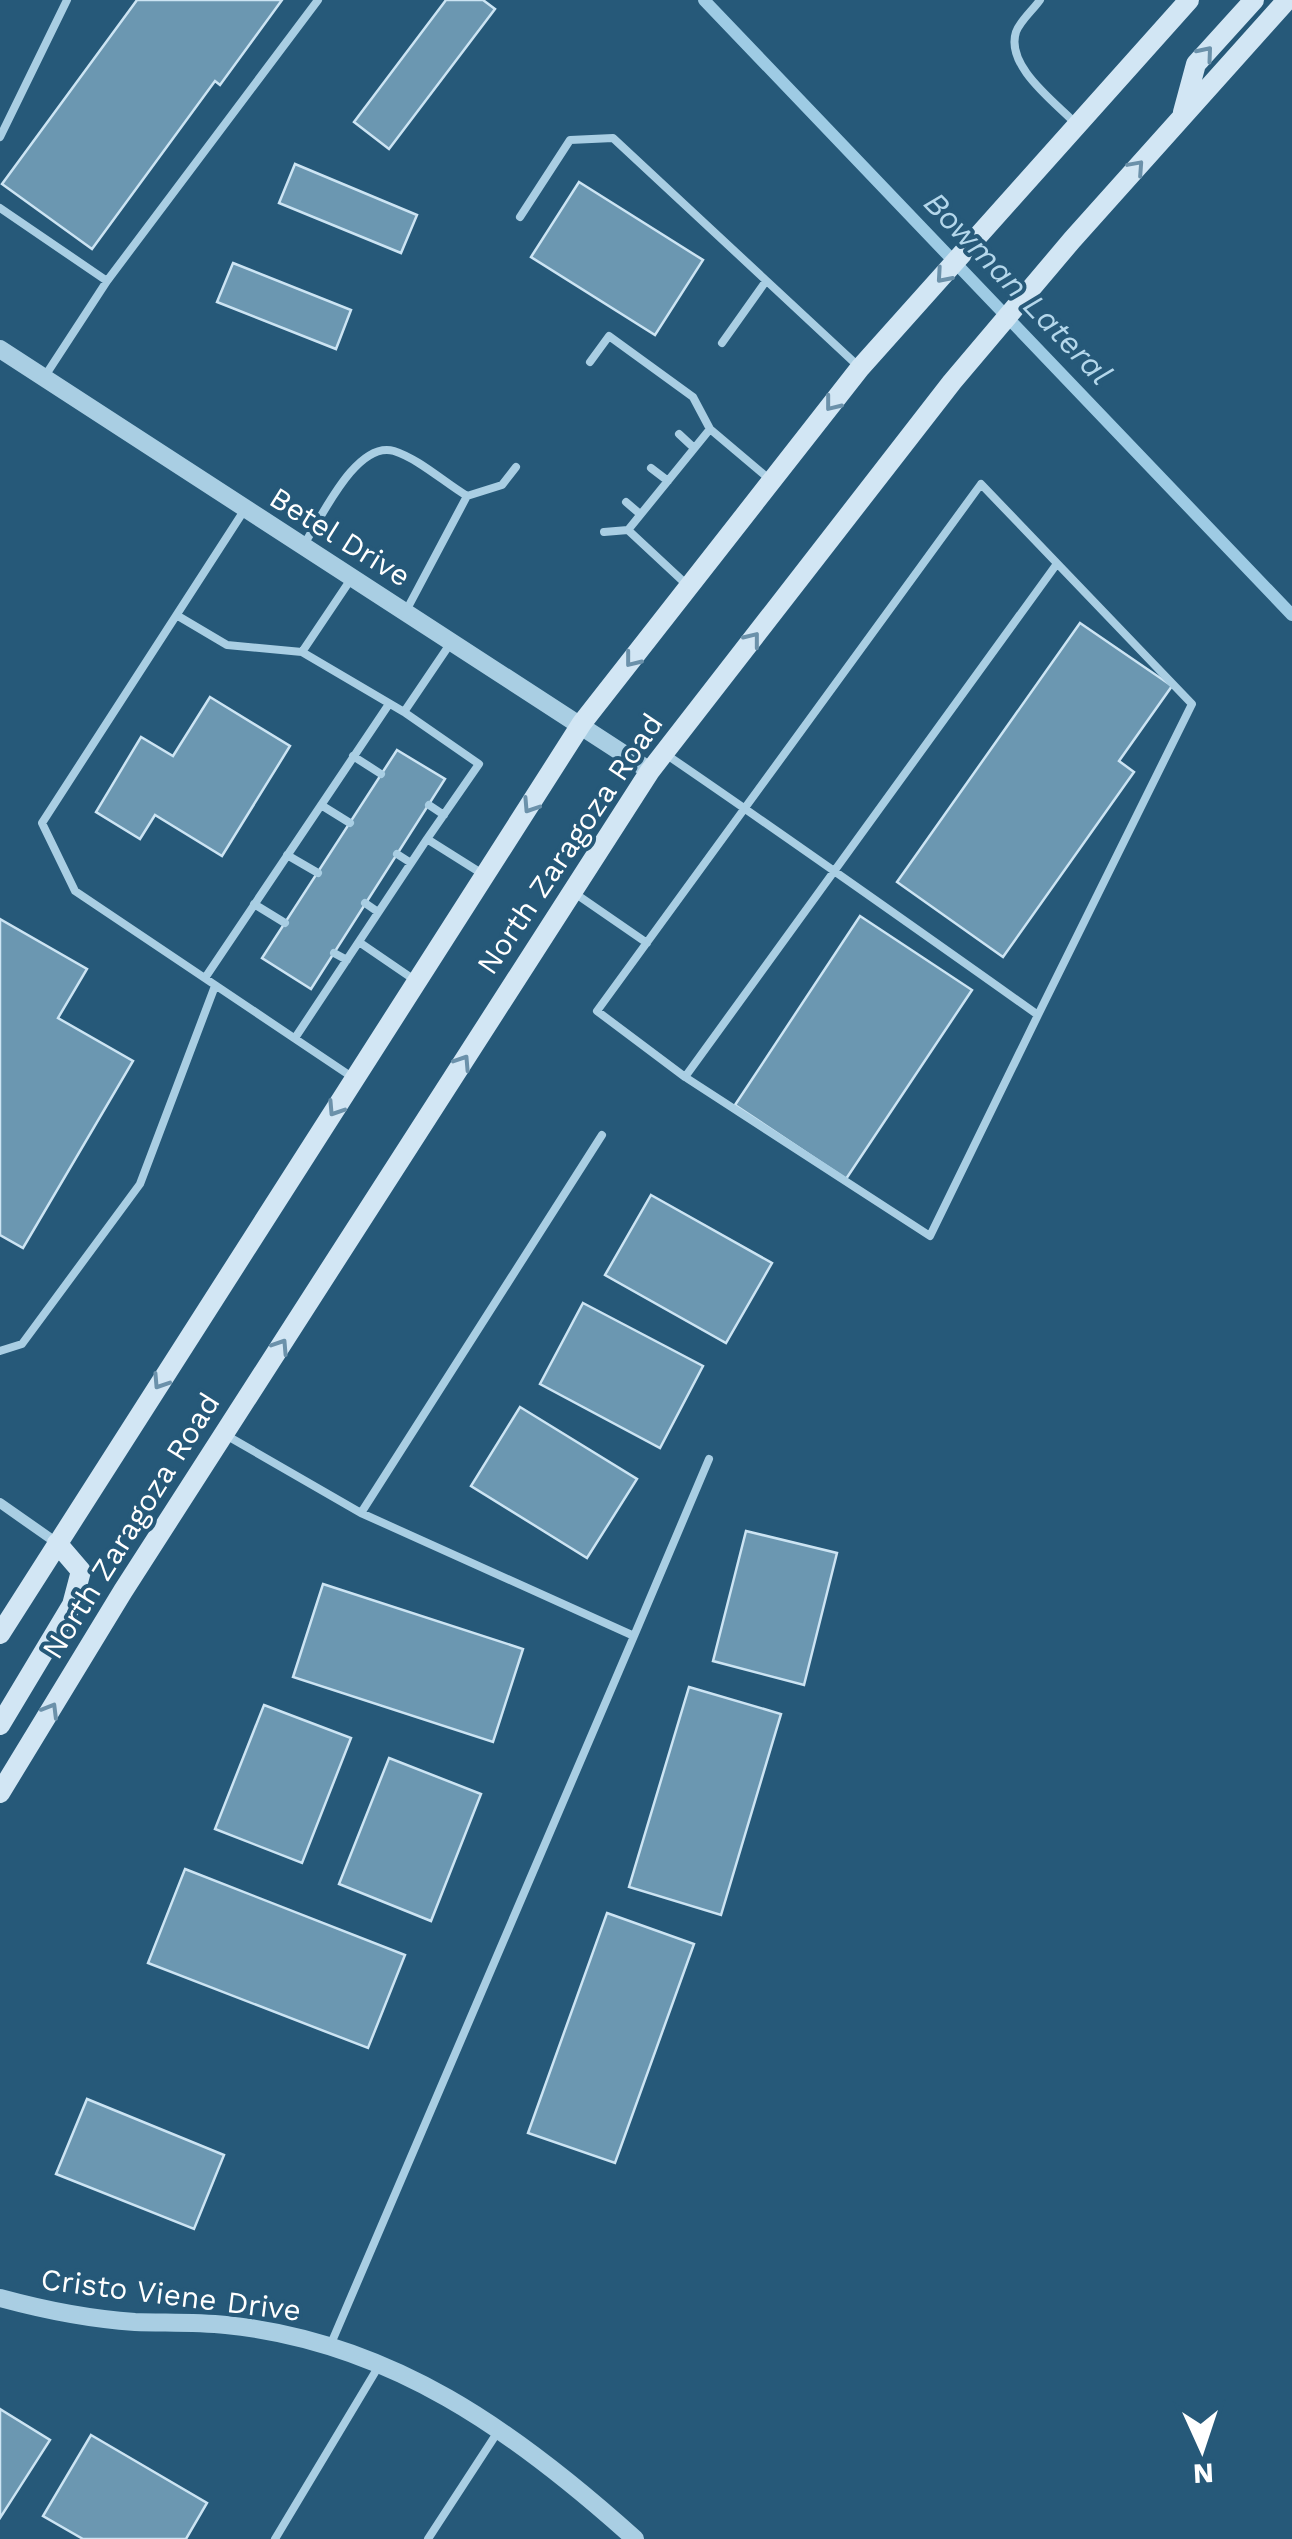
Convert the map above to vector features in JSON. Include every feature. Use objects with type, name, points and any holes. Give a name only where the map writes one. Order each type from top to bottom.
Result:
[{"type":"main road","name":"North Zaragoza Road","points":[[0,1634],[582,724],[860,368],[1189,0]]},
{"type":"main road","points":[[1181,119],[1196,64],[1254,0]]},
{"type":"main road","name":"North Zaragoza Road","points":[[0,1793],[224,1434],[650,771],[952,382],[1072,240],[1288,0]]},
{"type":"main road","points":[[0,1725],[72,1605],[81,1571],[57,1543]]},
{"type":"street","name":"Betel Drive","points":[[0,349],[650,771]]},
{"type":"street","points":[[0,1502],[57,1543]]},
{"type":"street","name":"Cristo Viene Drive","points":[[0,2298],[43,2310],[130,2321],[225,2324],[330,2346],[380,2364],[437,2388],[558,2470],[635,2539]]},
{"type":"lane","points":[[0,137],[67,0]]},
{"type":"lane","points":[[45,376],[107,282],[318,0]]},
{"type":"lane","points":[[1040,0],[1017,30],[1014,46],[1020,62],[1076,123]]},
{"type":"lane","points":[[520,218],[570,140],[614,138],[860,368]]},
{"type":"lane","points":[[0,208],[107,282]]},
{"type":"lane","points":[[722,343],[766,281]]},
{"type":"lane","points":[[590,362],[609,336],[693,397],[710,429],[772,482]]},
{"type":"lane","points":[[628,530],[710,429]]},
{"type":"lane","points":[[678,434],[694,448]]},
{"type":"lane","points":[[303,546],[357,462],[376,451],[394,451],[467,496]]},
{"type":"lane","points":[[406,611],[467,496],[502,484],[516,467]]},
{"type":"lane","points":[[651,468],[668,482]]},
{"type":"lane","points":[[981,484],[1056,565],[1192,704],[930,1236],[685,1077],[597,1011],[981,484]]},
{"type":"lane","points":[[626,502],[640,514]]},
{"type":"lane","points":[[245,509],[42,823],[75,891],[354,1079]]},
{"type":"lane","points":[[604,532],[628,530],[689,588]]},
{"type":"lane","points":[[685,1077],[1056,565]]},
{"type":"lane","points":[[302,652],[350,579]]},
{"type":"lane","points":[[178,616],[228,645],[302,652],[404,712],[479,764],[295,1038]]},
{"type":"lane","points":[[404,712],[452,640]]},
{"type":"lane","points":[[205,978],[389,704]]},
{"type":"lane","points":[[664,752],[1038,1015]]},
{"type":"lane","points":[[354,756],[381,774]]},
{"type":"lane","points":[[429,804],[444,815]]},
{"type":"lane","points":[[321,805],[350,823]]},
{"type":"lane","points":[[427,840],[485,875]]},
{"type":"lane","points":[[397,854],[411,864]]},
{"type":"lane","points":[[288,855],[318,873]]},
{"type":"lane","points":[[572,891],[648,943]]},
{"type":"lane","points":[[254,904],[285,923]]},
{"type":"lane","points":[[365,904],[378,912]]},
{"type":"lane","points":[[359,942],[416,981]]},
{"type":"lane","points":[[334,953],[347,960]]},
{"type":"lane","points":[[0,1350],[22,1344],[140,1184],[215,986]]},
{"type":"lane","points":[[361,1512],[602,1136]]},
{"type":"lane","points":[[224,1434],[361,1512],[634,1636]]},
{"type":"lane","points":[[330,2346],[709,1459]]},
{"type":"lane","points":[[275,2539],[380,2364]]},
{"type":"lane","points":[[428,2539],[499,2430]]},
{"type":"building","points":[[137,0],[282,0],[220,85],[215,81],[92,249],[2,184]]},
{"type":"building","points":[[446,0],[483,0],[495,9],[389,149],[354,122]]},
{"type":"building","points":[[295,164],[417,215],[401,253],[279,203]]},
{"type":"building","points":[[579,182],[703,260],[655,335],[531,257]]},
{"type":"building","points":[[233,263],[351,310],[336,349],[217,302]]},
{"type":"building","points":[[1080,623],[1172,686],[1119,761],[1134,772],[1003,957],[897,882]]},
{"type":"building","points":[[210,697],[290,746],[222,856],[155,815],[140,839],[96,812],[141,737],[173,756]]},
{"type":"building","points":[[397,750],[445,779],[311,989],[262,958]]},
{"type":"building","points":[[860,916],[972,990],[846,1179],[735,1105]]},
{"type":"building","points":[[0,919],[87,969],[58,1018],[133,1061],[23,1248],[0,1235]]},
{"type":"building","points":[[651,1195],[772,1263],[726,1343],[605,1275]]},
{"type":"building","points":[[583,1303],[703,1366],[660,1448],[540,1384]]},
{"type":"building","points":[[520,1407],[637,1479],[587,1558],[471,1486]]},
{"type":"building","points":[[746,1531],[837,1553],[804,1685],[713,1661]]},
{"type":"building","points":[[323,1584],[523,1649],[493,1742],[293,1677]]},
{"type":"building","points":[[689,1687],[781,1714],[721,1915],[629,1887]]},
{"type":"building","points":[[264,1705],[351,1738],[302,1863],[215,1829]]},
{"type":"building","points":[[389,1758],[481,1794],[431,1921],[339,1884]]},
{"type":"building","points":[[185,1869],[405,1955],[368,2048],[148,1963]]},
{"type":"building","points":[[607,1913],[694,1944],[615,2163],[528,2133]]},
{"type":"building","points":[[87,2099],[224,2155],[194,2229],[56,2174]]},
{"type":"building","points":[[0,2409],[50,2440],[0,2518]]},
{"type":"building","points":[[91,2435],[207,2503],[186,2539],[83,2539],[43,2516]]},
{"type":"waterway","name":"Bowman Lateral","points":[[704,0],[1292,615]]}]
